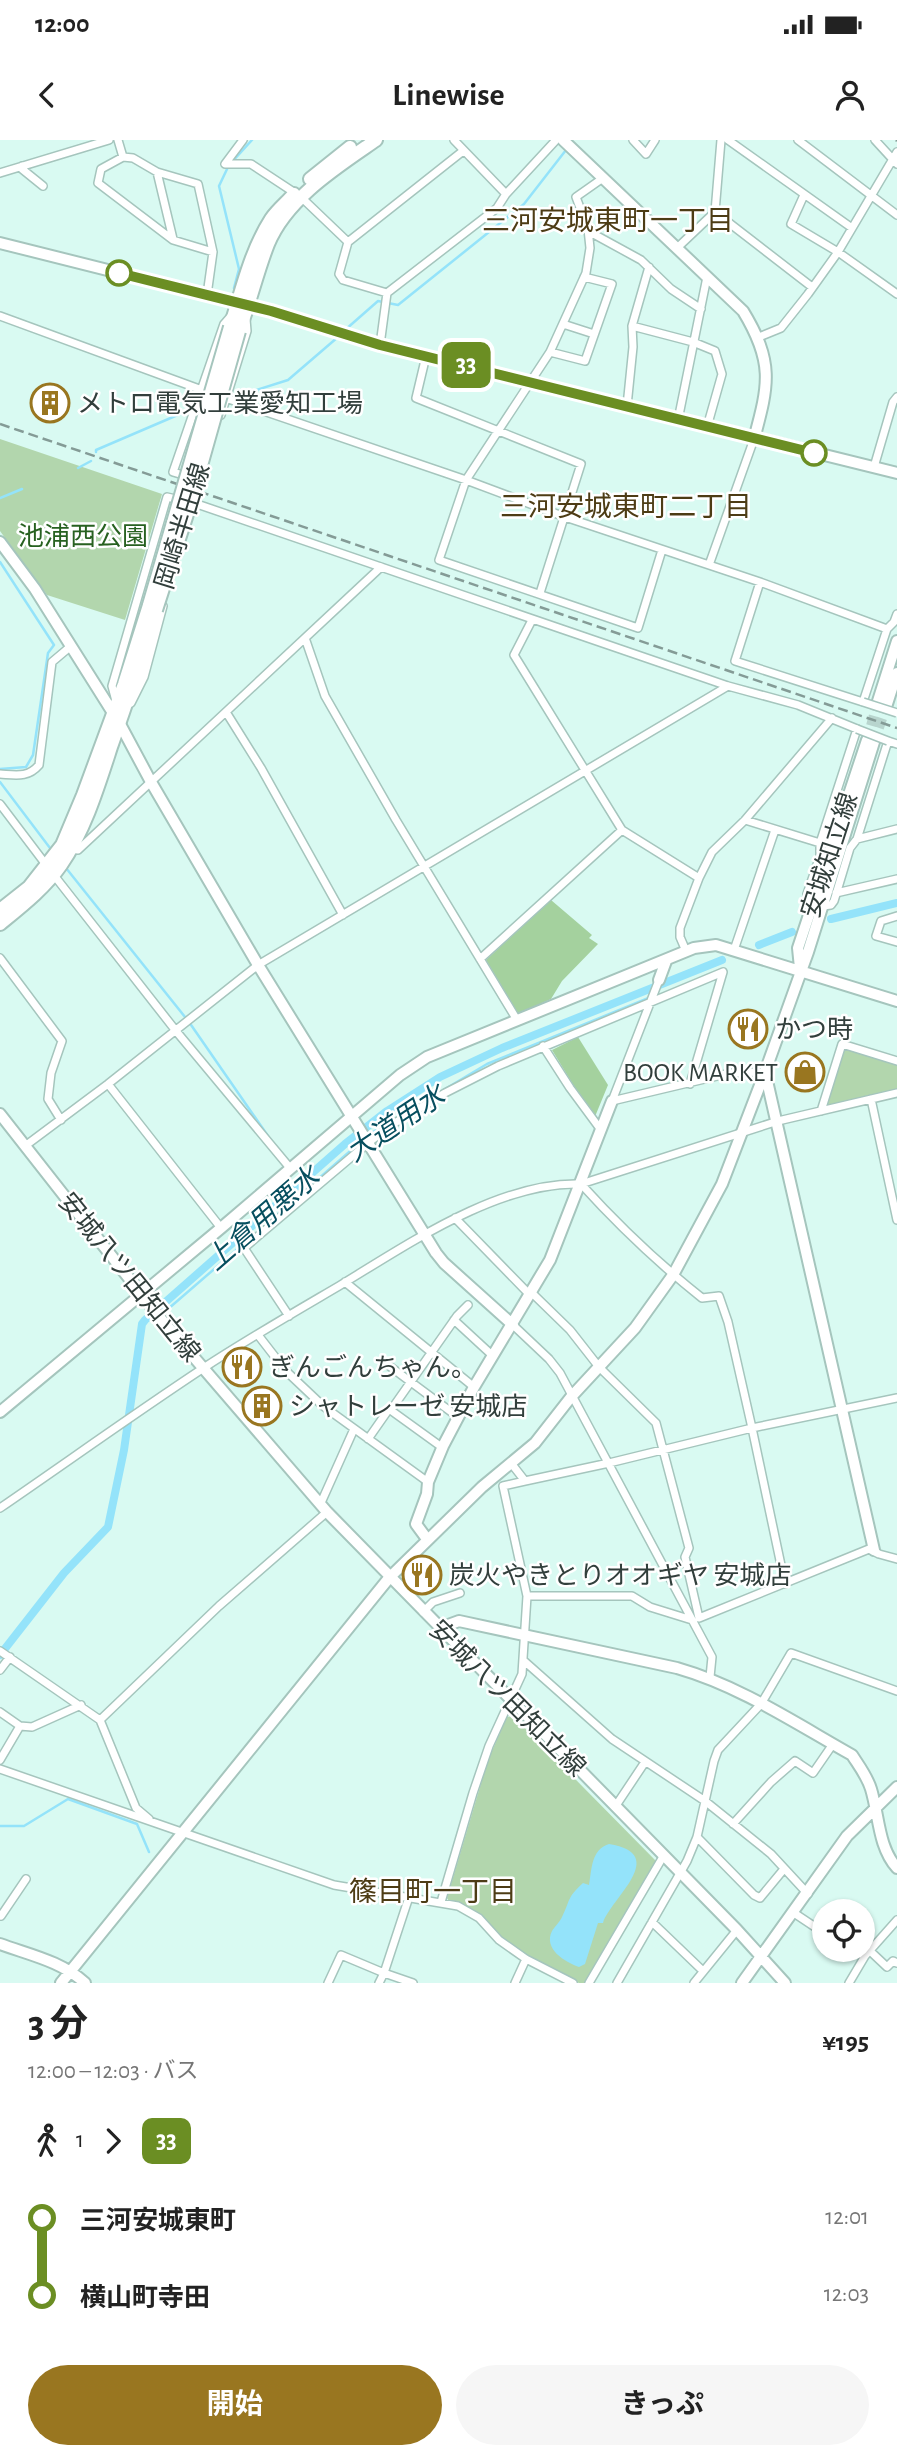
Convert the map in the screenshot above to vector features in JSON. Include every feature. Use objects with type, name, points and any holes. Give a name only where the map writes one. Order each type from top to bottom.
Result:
[{"type":"main road","name":"岡崎半田線","points":[[298,196],[325,166],[361,140]]},
{"type":"main road","name":"岡崎半田線","points":[[0,924],[32,897],[50,870],[142,659],[152,607],[189,508],[234,329],[242,308],[249,263],[259,240],[273,216],[376,140]]},
{"type":"main road","name":"岡崎半田線","points":[[0,910],[50,870],[70,849],[97,792],[118,712]]},
{"type":"street","points":[[0,173],[109,140]]},
{"type":"street","points":[[118,140],[123,157]]},
{"type":"street","points":[[243,140],[225,164],[251,164],[298,196],[348,242]]},
{"type":"street","points":[[454,140],[506,194]]},
{"type":"street","points":[[380,345],[387,293],[497,208],[506,194],[556,140]]},
{"type":"street","points":[[563,140],[743,311],[759,337],[767,366],[765,400],[754,439],[709,565]]},
{"type":"street","points":[[633,140],[646,154],[655,140]]},
{"type":"street","points":[[677,248],[715,212],[721,140]]},
{"type":"street","points":[[728,140],[852,228]]},
{"type":"street","points":[[798,140],[897,215]]},
{"type":"street","points":[[759,337],[781,328],[838,252],[895,158],[876,140]]},
{"type":"street","points":[[387,293],[344,280],[340,274],[348,242],[463,151]]},
{"type":"street","points":[[207,295],[213,252],[198,184],[157,172],[133,159],[123,157],[101,169],[98,183],[173,240],[213,252]]},
{"type":"street","points":[[22,166],[22,169],[43,186]]},
{"type":"street","points":[[157,172],[173,240]]},
{"type":"street","points":[[603,178],[576,197],[588,231],[590,248],[584,276],[550,352],[466,480],[439,560],[638,628],[662,550]]},
{"type":"street","points":[[804,195],[790,224],[838,252],[897,294]]},
{"type":"street","points":[[715,212],[812,287]]},
{"type":"street","points":[[588,231],[649,267],[671,289],[701,309]]},
{"type":"street","points":[[0,243],[207,295],[242,308],[290,316],[380,345],[897,473]]},
{"type":"street","points":[[627,406],[633,348],[632,326],[649,267]]},
{"type":"street","points":[[550,352],[585,361],[612,284],[584,276]]},
{"type":"street","points":[[678,420],[707,277]]},
{"type":"street","points":[[242,308],[247,331],[202,481],[173,472],[224,324],[242,308]]},
{"type":"street","points":[[0,316],[202,390],[760,582],[887,629]]},
{"type":"street","points":[[563,324],[594,334]]},
{"type":"street","points":[[632,326],[693,342],[715,351],[722,374],[707,427]]},
{"type":"street","points":[[426,356],[416,398],[581,464],[540,593]]},
{"type":"street","points":[[874,467],[893,402],[897,397]]},
{"type":"street","points":[[118,712],[112,686],[167,497],[194,503],[728,686],[798,705],[897,744]]},
{"type":"street","points":[[118,712],[132,702],[144,677],[165,595],[194,503]]},
{"type":"street","points":[[0,542],[118,712],[151,782],[258,965],[424,1235],[443,1263],[558,1369],[695,1619],[712,1657],[710,1677]]},
{"type":"street","points":[[70,849],[78,850],[381,567]]},
{"type":"street","points":[[760,582],[735,661],[897,713]]},
{"type":"street","points":[[863,702],[887,629],[897,614]]},
{"type":"street","points":[[532,620],[514,654],[584,772],[622,830],[699,878]]},
{"type":"street","points":[[305,638],[325,696],[517,1020]]},
{"type":"street","points":[[897,641],[883,702],[897,673]]},
{"type":"street","points":[[0,774],[25,775],[33,772],[39,765],[52,662],[71,646]]},
{"type":"street","points":[[25,1146],[258,965],[728,686]]},
{"type":"street","points":[[226,712],[261,768],[343,915]]},
{"type":"street","points":[[686,951],[680,937],[680,928],[712,852],[745,820],[832,718]]},
{"type":"street","points":[[857,729],[820,843],[820,856],[807,894],[818,906],[831,905],[849,848],[857,839],[888,741]]},
{"type":"street","name":"安城知立線","points":[[61,1983],[389,1578],[427,1539],[535,1443],[571,1397],[635,1328],[673,1275],[722,1184],[765,1072],[800,971],[871,741]]},
{"type":"street","points":[[0,804],[176,1031],[290,1168]]},
{"type":"street","points":[[745,820],[820,843]]},
{"type":"street","points":[[857,839],[897,829]]},
{"type":"street","points":[[481,959],[622,830]]},
{"type":"street","points":[[734,950],[775,830]]},
{"type":"street","points":[[836,893],[897,879]]},
{"type":"street","points":[[897,916],[881,920],[876,936],[897,942]]},
{"type":"street","points":[[0,1412],[290,1168],[354,1120],[400,1075],[427,1057],[705,945],[734,950],[897,1001]]},
{"type":"street","points":[[0,958],[62,1041],[51,1073],[48,1099],[61,1120]]},
{"type":"street","points":[[427,1539],[416,1524],[427,1494],[428,1482],[474,1387],[550,1260],[652,1003],[666,961]]},
{"type":"street","points":[[289,1316],[244,1248],[367,1142],[445,1093],[498,1066],[723,972],[690,1084]]},
{"type":"street","points":[[821,1111],[842,1044],[897,1061]]},
{"type":"street","points":[[543,1046],[601,1130]]},
{"type":"street","points":[[612,1101],[730,1073],[765,1072],[874,1550],[878,1554],[897,1559]]},
{"type":"street","points":[[108,1084],[221,1228]]},
{"type":"street","points":[[0,1508],[203,1368],[455,1218],[496,1201],[533,1190],[568,1183],[581,1184],[778,1121],[897,1093]]},
{"type":"street","points":[[871,1099],[897,1220]]},
{"type":"street","name":"安城八ツ田知立線","points":[[0,1114],[161,1318],[323,1509],[664,1855],[785,1983]]},
{"type":"street","points":[[581,1184],[636,1242],[673,1275],[702,1298],[719,1296],[728,1322],[785,1584]]},
{"type":"street","points":[[455,1218],[569,1330],[599,1367],[656,1423],[690,1548],[685,1557],[695,1619]]},
{"type":"street","points":[[345,1282],[474,1387]]},
{"type":"street","points":[[368,1439],[454,1320],[468,1306]]},
{"type":"street","points":[[454,1320],[494,1356]]},
{"type":"street","points":[[258,1335],[286,1371],[323,1406],[428,1482]]},
{"type":"street","points":[[388,1365],[458,1417]]},
{"type":"street","points":[[441,1902],[489,1746],[522,1674],[527,1596],[503,1486],[752,1428],[897,1398]]},
{"type":"street","points":[[391,1410],[443,1448]]},
{"type":"street","points":[[100,1720],[323,1509],[354,1429]]},
{"type":"street","points":[[511,1463],[525,1481]]},
{"type":"street","points":[[527,1596],[632,1596],[650,1607],[695,1619],[869,1549],[874,1550]]},
{"type":"street","points":[[423,1612],[433,1602],[460,1593]]},
{"type":"street","points":[[440,1628],[459,1621],[710,1677],[852,1755],[871,1789],[886,1850],[897,1867]]},
{"type":"street","points":[[617,1983],[687,1861],[697,1837],[718,1750],[761,1704],[791,1653],[897,1691]]},
{"type":"street","points":[[0,1670],[5,1654],[100,1720],[136,1808],[152,1822]]},
{"type":"street","points":[[523,1660],[612,1739],[705,1801],[771,1854],[808,1894]]},
{"type":"street","points":[[0,1712],[20,1726],[32,1727],[82,1706]]},
{"type":"street","points":[[0,1760],[20,1726]]},
{"type":"street","points":[[733,1824],[771,1782],[795,1761],[813,1773],[833,1744]]},
{"type":"street","points":[[615,1807],[645,1762]]},
{"type":"street","points":[[0,1769],[334,1885],[458,1906],[478,1918],[499,1940],[526,1959],[573,1983]]},
{"type":"street","points":[[742,1983],[847,1836],[897,1787]]},
{"type":"street","points":[[697,1837],[760,1898],[784,1869]]},
{"type":"street","points":[[589,1983],[664,1855]]},
{"type":"street","points":[[0,1916],[26,1879]]},
{"type":"street","points":[[379,1983],[409,1897]]},
{"type":"street","points":[[794,1913],[812,1925]]},
{"type":"street","points":[[875,1944],[897,1920]]},
{"type":"street","points":[[652,1922],[703,1971]]},
{"type":"street","points":[[694,1983],[737,1930]]},
{"type":"street","points":[[0,1944],[71,1970],[85,1983]]},
{"type":"street","points":[[328,1983],[341,1955],[413,1983]]},
{"type":"street","points":[[515,1983],[526,1959]]},
{"type":"street","points":[[875,1959],[887,1967],[893,1961],[897,1964]]},
{"type":"street","points":[[849,1983],[862,1962]]},
{"type":"green space","name":"池浦西公園","points":[[0,439],[162,494],[125,620],[47,595],[0,531]]},
{"type":"green space","points":[[551,900],[592,935],[589,938],[598,944],[562,981],[551,999],[518,1014],[486,960]]},
{"type":"green space","points":[[578,1037],[608,1085],[594,1119],[552,1050]]},
{"type":"green space","points":[[847,1048],[897,1064],[897,1091],[827,1107],[825,1104],[842,1050]]},
{"type":"green space","points":[[513,1716],[656,1863],[587,1983],[579,1983],[531,1959],[481,1918],[447,1898],[488,1760],[507,1717]]},
{"type":"water","points":[[609,1844],[627,1849],[635,1857],[636,1867],[632,1878],[603,1923],[598,1923],[585,1964],[579,1967],[557,1954],[550,1944],[550,1938],[574,1893],[583,1883],[589,1885],[596,1855]]},
{"type":"waterway","points":[[232,162],[252,140]]},
{"type":"waterway","points":[[345,330],[378,301],[398,305],[524,204],[566,150]]},
{"type":"waterway","points":[[228,167],[219,186],[239,269],[234,288]]},
{"type":"waterway","points":[[231,398],[288,380],[338,337]]},
{"type":"waterway","points":[[96,452],[194,408]]},
{"type":"waterway","points":[[78,468],[91,461]]},
{"type":"waterway","points":[[0,498],[22,489]]},
{"type":"waterway","points":[[0,562],[54,645],[48,653],[33,755],[26,767],[0,769]]},
{"type":"waterway","points":[[0,782],[53,852]]},
{"type":"waterway","points":[[66,868],[189,1022],[268,1136]]},
{"type":"waterway","name":"上倉用悪水","points":[[831,919],[897,903]]},
{"type":"waterway","name":"上倉用悪水","points":[[759,945],[792,932]]},
{"type":"waterway","name":"上倉用悪水","points":[[0,1655],[64,1573],[108,1527],[124,1450],[142,1324],[145,1320],[345,1144],[387,1111],[440,1077],[502,1048],[722,960]]},
{"type":"waterway","name":"大道用水","points":[[368,1135],[487,1064],[651,997]]},
{"type":"waterway","name":"大道用水","points":[[247,1241],[364,1139]]},
{"type":"waterway","name":"大道用水","points":[[168,1309],[242,1245]]},
{"type":"waterway","points":[[0,1826],[24,1826],[68,1799],[137,1824],[149,1852]]},
{"type":"tunnel","points":[[867,740],[878,701]]},
{"type":"tunnel","points":[[874,742],[887,704]]},
{"type":"railway","points":[[0,424],[897,728]]},
{"type":"bus line","name":"33","points":[[119,273],[271,311],[380,345],[814,453]]},
{"type":"place","name":"メトロ電気工業愛知工場","points":[[50,403]]},
{"type":"place","name":"かつ時","points":[[748,1029]]},
{"type":"place","name":"BOOK MARKET","points":[[805,1072]]},
{"type":"place","name":"ぎんごんちゃん。","points":[[242,1367]]},
{"type":"place","name":"シャトレーゼ 安城店","points":[[262,1406]]},
{"type":"place","name":"炭火やきとりオオギヤ 安城店","points":[[422,1575]]},
{"type":"district","name":"三河安城東町一丁目","points":[[608,220]]},
{"type":"district","name":"三河安城東町二丁目","points":[[626,506]]},
{"type":"district","name":"篠目町一丁目","points":[[433,1891]]}]
